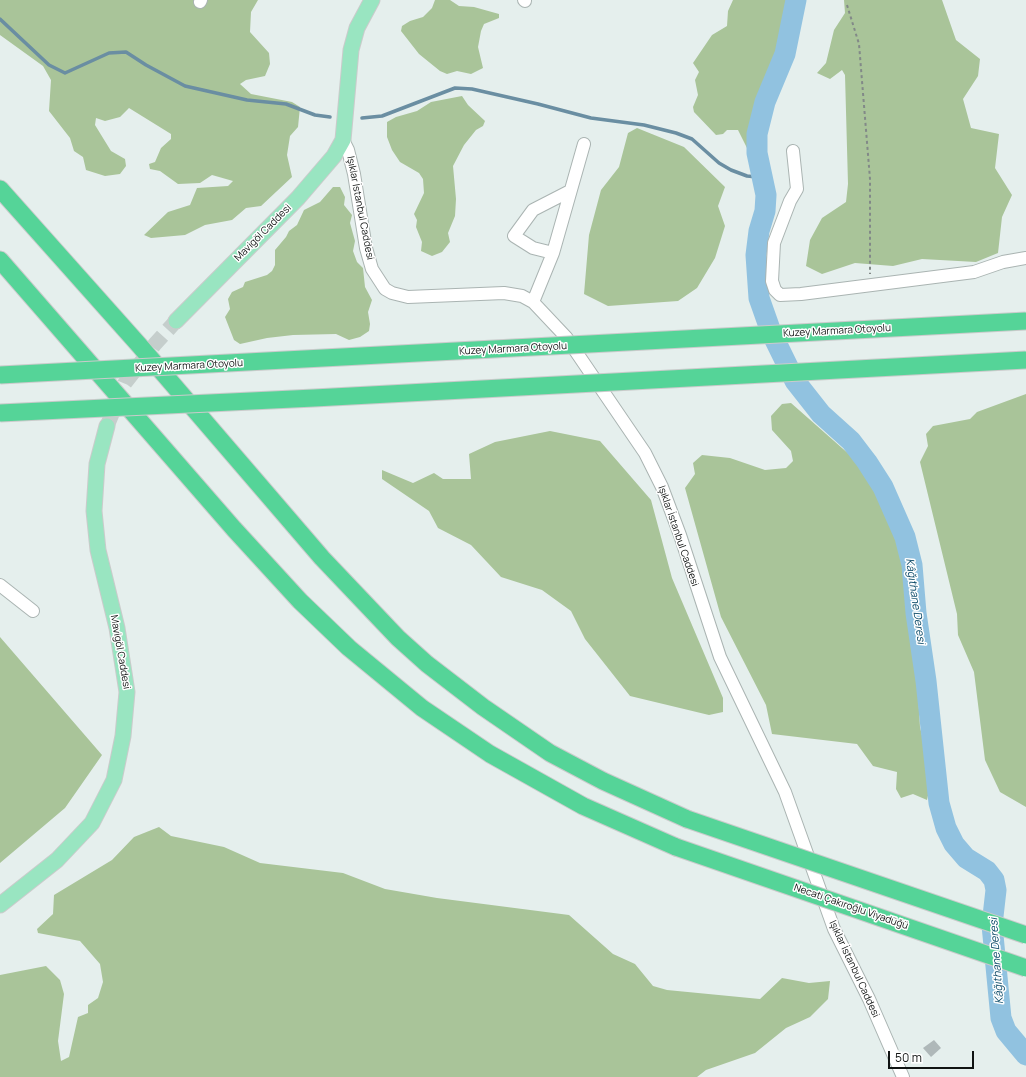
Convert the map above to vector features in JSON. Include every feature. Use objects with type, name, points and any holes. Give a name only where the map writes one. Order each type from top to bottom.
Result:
[{"type":"highway","points":[[0,189],[139,345],[322,558],[398,638],[427,664],[483,707],[550,753],[609,784],[687,819],[1026,935]]},
{"type":"highway","name":"Necati Çakıroğlu Viyadüğü","points":[[0,260],[234,529],[300,601],[350,648],[422,708],[496,757],[583,806],[676,847],[1026,968]]},
{"type":"highway","name":"Kuzey Marmara Otoyolu","points":[[0,375],[1026,321]]},
{"type":"highway","points":[[0,413],[322,398],[1026,360]]},
{"type":"main road","points":[[343,140],[351,50],[357,28],[372,0]]},
{"type":"main road","name":"Mavigöl Caddesi","points":[[176,321],[298,198],[334,156],[343,140]]},
{"type":"main road","name":"Mavigöl Caddesi","points":[[0,905],[57,860],[92,823],[114,780],[123,736],[127,692],[117,628],[98,550],[94,511],[97,464],[107,426]]},
{"type":"street","name":"Işıklar İstanbul Caddesi","points":[[343,140],[348,150],[354,174],[366,248],[372,269],[385,289],[392,293],[408,297],[504,293],[522,296],[533,302],[566,337],[634,434],[653,469],[680,535],[720,657],[785,792],[834,929],[868,998],[903,1077]]},
{"type":"street","points":[[533,302],[553,252],[584,144]]},
{"type":"street","points":[[793,151],[797,189],[790,201],[774,243],[772,281],[775,290],[780,295],[974,272],[1003,262],[1026,258]]},
{"type":"street","points":[[553,252],[533,248],[514,236],[533,210],[570,191]]},
{"type":"street","points":[[0,584],[33,611]]},
{"type":"path","points":[[847,6],[859,44],[870,178],[870,285]]},
{"type":"green space","points":[[0,0],[258,0],[251,12],[250,32],[269,53],[270,64],[265,76],[246,80],[240,84],[251,94],[292,102],[300,107],[298,127],[290,136],[287,155],[292,177],[261,206],[246,208],[232,220],[205,225],[185,235],[151,238],[144,235],[168,212],[190,205],[197,188],[228,186],[233,181],[212,175],[200,183],[178,184],[160,171],[150,169],[149,164],[155,162],[161,148],[171,139],[171,134],[129,108],[120,117],[105,121],[96,118],[95,125],[111,151],[125,159],[126,166],[120,174],[105,176],[86,170],[83,157],[74,151],[70,138],[49,111],[51,80],[43,66],[0,35]]},
{"type":"green space","points":[[435,0],[450,0],[459,6],[474,7],[499,14],[499,18],[484,24],[481,31],[478,47],[483,68],[471,74],[457,71],[447,74],[440,71],[419,54],[401,31],[402,26],[410,21],[423,17],[432,8]]},
{"type":"green space","points":[[733,0],[798,0],[791,48],[781,76],[770,97],[762,130],[761,150],[754,156],[750,154],[738,130],[727,130],[723,134],[716,135],[694,112],[693,107],[698,95],[695,80],[699,72],[693,63],[712,35],[727,26],[728,11]]},
{"type":"green space","points":[[844,0],[942,0],[956,40],[980,59],[978,76],[963,99],[971,128],[999,134],[995,168],[1012,195],[1002,217],[998,253],[976,262],[922,259],[893,266],[855,263],[822,274],[806,266],[810,240],[822,218],[846,202],[848,184],[845,75],[842,70],[830,79],[817,73],[826,63],[834,30],[845,13]]},
{"type":"green space","points":[[462,96],[468,105],[485,121],[483,126],[476,130],[464,145],[453,166],[456,199],[455,216],[448,233],[450,242],[442,252],[432,256],[421,251],[422,242],[416,227],[417,220],[414,214],[424,193],[423,179],[419,173],[400,162],[392,150],[387,137],[387,122],[396,117],[417,111],[431,102]]},
{"type":"green space","points":[[637,128],[684,147],[725,187],[718,206],[725,226],[715,258],[697,288],[678,301],[608,306],[584,294],[589,235],[601,190],[619,167],[628,133]]},
{"type":"green space","points":[[333,187],[340,187],[345,197],[344,205],[352,215],[350,223],[355,241],[353,251],[357,262],[363,268],[365,287],[372,300],[368,312],[370,324],[369,331],[360,337],[349,340],[336,334],[293,335],[267,338],[240,344],[234,340],[225,317],[230,309],[228,299],[232,292],[243,287],[245,282],[267,275],[272,271],[275,265],[275,250],[289,231],[297,225],[304,210],[320,202]]},
{"type":"green space","points":[[1026,394],[1026,807],[1000,792],[985,760],[974,672],[958,635],[957,614],[920,462],[928,446],[926,434],[933,426],[970,419],[977,412]]},
{"type":"green space","points":[[791,403],[859,463],[893,513],[912,588],[920,727],[932,778],[927,800],[913,794],[901,798],[896,789],[897,772],[873,766],[857,744],[772,734],[766,705],[721,617],[685,488],[695,474],[693,463],[702,455],[730,458],[765,470],[786,468],[793,461],[791,451],[772,430],[771,416],[782,404]]},
{"type":"green space","points":[[550,431],[600,441],[651,500],[672,578],[723,698],[723,712],[709,715],[630,696],[585,639],[571,611],[542,590],[501,577],[471,545],[438,528],[429,511],[382,479],[382,470],[413,483],[434,473],[443,479],[471,479],[469,454],[495,442]]},
{"type":"green space","points":[[0,637],[102,755],[65,808],[0,863]]},
{"type":"green space","points":[[159,827],[171,836],[224,847],[260,863],[343,873],[385,889],[437,898],[569,915],[613,954],[635,964],[653,986],[667,990],[760,999],[782,978],[809,983],[830,981],[828,999],[810,1017],[786,1028],[755,1053],[706,1070],[697,1077],[0,1077],[0,975],[46,966],[60,980],[64,994],[58,1041],[61,1061],[69,1057],[78,1017],[88,1013],[88,1005],[98,998],[103,982],[100,964],[80,941],[38,933],[37,929],[53,914],[54,895],[112,860],[134,837]]},
{"type":"building","points":[[934,1040],[941,1048],[931,1057],[923,1048]]},
{"type":"waterway","name":"Kâğıthane Deresi","points":[[796,0],[785,54],[765,102],[757,134],[757,153],[766,195],[765,211],[759,231],[756,255],[759,298],[771,332],[795,381],[821,414],[851,441],[867,462],[883,487],[905,537],[912,565],[916,613],[926,681],[939,803],[946,828],[954,844],[966,858],[987,871],[994,880],[996,890],[992,925],[1001,1018],[1006,1031],[1026,1055]]},
{"type":"waterway","points":[[0,19],[49,65],[65,73],[109,53],[126,52],[146,65],[185,86],[247,100],[286,104],[315,115],[330,117]]},
{"type":"waterway","points":[[362,118],[382,116],[455,88],[472,89],[591,118],[644,125],[676,133],[692,139],[719,163],[731,170],[747,176],[757,177]]},
{"type":"tunnel","points":[[107,426],[125,383],[155,344],[176,321]]}]
